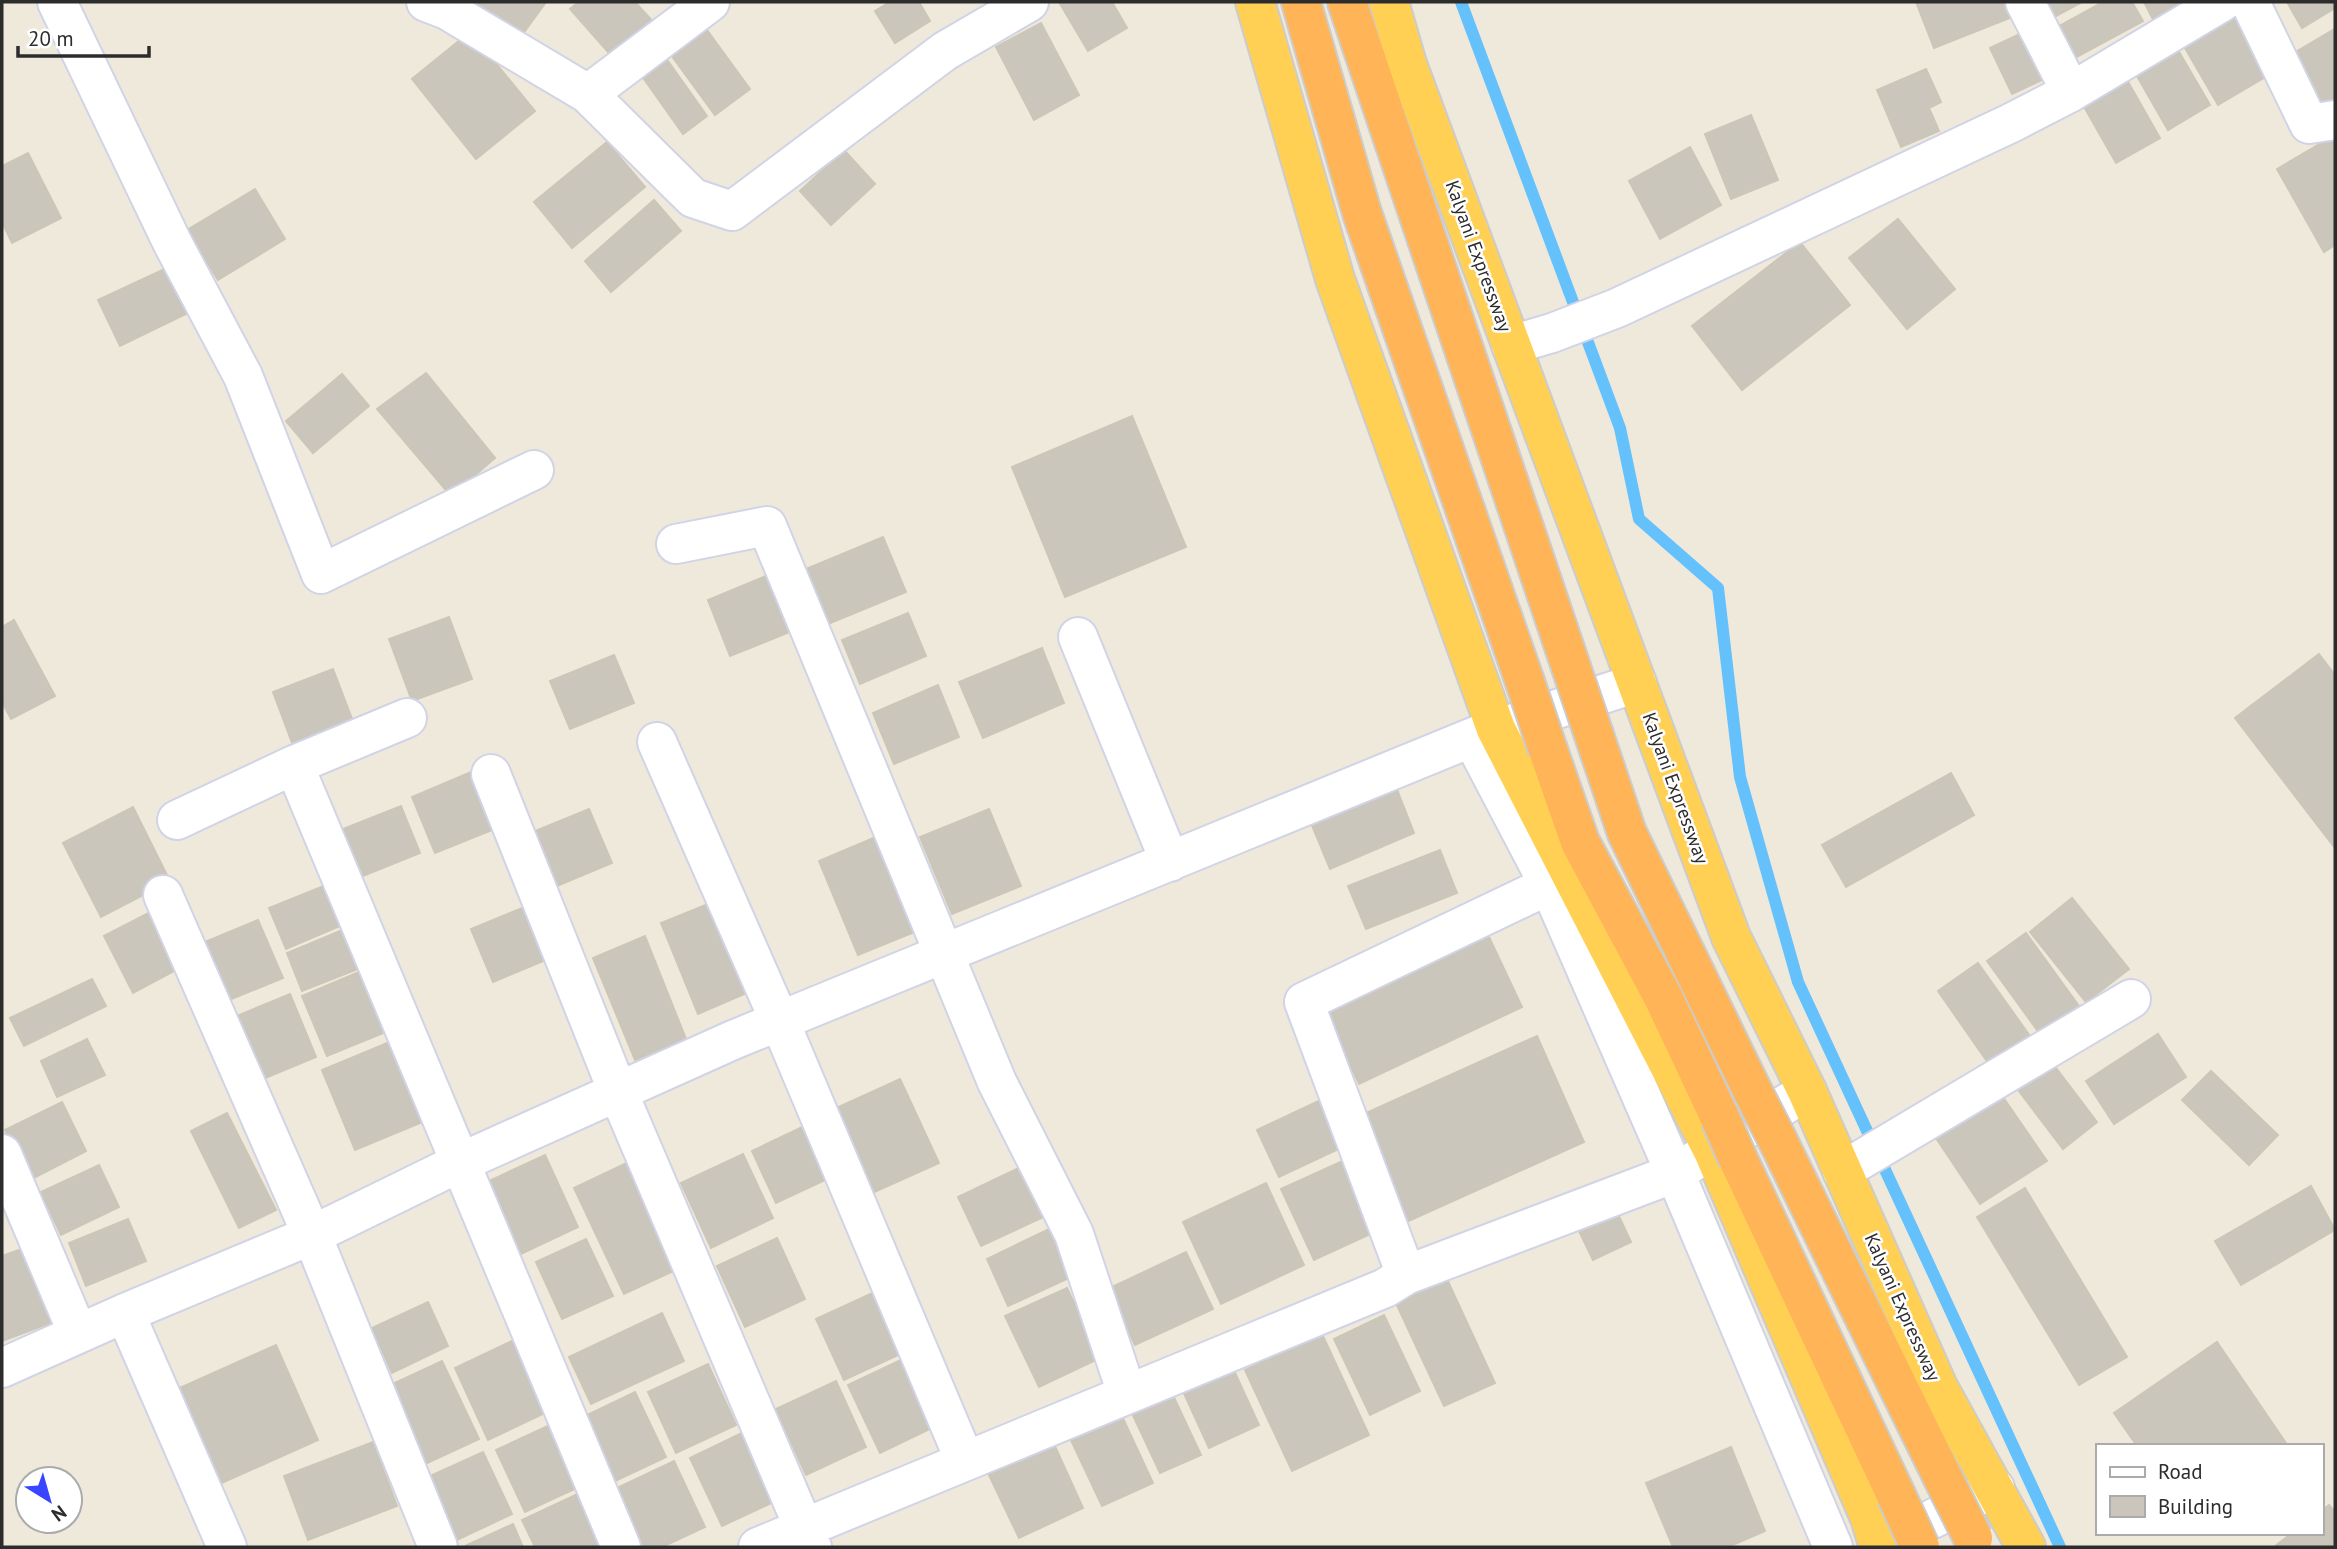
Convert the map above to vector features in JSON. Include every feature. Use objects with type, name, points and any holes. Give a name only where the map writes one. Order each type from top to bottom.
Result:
[{"type":"highway","points":[[1255,2],[1335,279],[1484,733],[1724,1143],[1920,1547]]},
{"type":"highway","points":[[1301,2],[1362,212],[1580,842],[1663,997],[1724,1143],[1870,1518],[1873,1545]]},
{"type":"highway","points":[[1347,2],[1627,833],[1975,1543]]},
{"type":"highway","name":"Kalyani Expressway","points":[[1389,2],[1407,64],[1731,937],[1807,1091],[1854,1165],[1938,1387],[2026,1547]]},
{"type":"street","points":[[57,2],[172,242],[243,376],[321,574],[534,470]]},
{"type":"street","points":[[426,2],[447,10],[588,94],[693,198],[732,211],[944,51],[1029,2]]},
{"type":"street","points":[[588,94],[710,2]]},
{"type":"street","points":[[2025,2],[2071,92]]},
{"type":"street","points":[[1511,345],[1552,333],[1617,307],[2011,122],[2071,92],[2222,2]]},
{"type":"street","points":[[2250,2],[2309,124],[2335,120]]},
{"type":"street","points":[[676,544],[766,526],[997,1082],[1074,1234],[1127,1394]]},
{"type":"street","points":[[1078,638],[1170,862]]},
{"type":"street","points":[[2,1368],[312,1235],[459,1163],[779,1022],[1484,733],[1637,683]]},
{"type":"street","points":[[177,820],[294,765],[407,718]]},
{"type":"street","points":[[1484,733],[1675,1173],[1833,1547]]},
{"type":"street","points":[[657,742],[965,1461]]},
{"type":"street","points":[[294,765],[621,1547]]},
{"type":"street","points":[[491,774],[618,1092],[808,1538]]},
{"type":"street","points":[[1406,1275],[1304,1002],[1549,885]]},
{"type":"street","points":[[163,895],[312,1235],[438,1547]]},
{"type":"street","points":[[1854,1165],[2131,999]]},
{"type":"street","points":[[758,1547],[808,1538],[965,1461],[1385,1288],[1406,1275],[1675,1173],[1807,1091]]},
{"type":"street","points":[[2,1154],[78,1334]]},
{"type":"street","points":[[125,1313],[227,1547]]},
{"type":"street","points":[[1873,1545],[1908,1531],[1995,1488]]},
{"type":"building","points":[[468,2],[546,2],[519,39]]},
{"type":"building","points":[[579,2],[635,2],[656,25],[616,61],[570,9]]},
{"type":"building","points":[[890,2],[919,2],[930,21],[895,43],[875,11]]},
{"type":"building","points":[[1059,2],[1112,2],[1127,28],[1088,51]]},
{"type":"building","points":[[1916,2],[2016,2],[2020,14],[1934,48]]},
{"type":"building","points":[[2035,2],[2082,2],[2045,22]]},
{"type":"building","points":[[2103,2],[2132,2],[2143,21],[2062,65],[2045,34]]},
{"type":"building","points":[[2144,2],[2206,2],[2157,27]]},
{"type":"building","points":[[2287,2],[2335,2],[2335,8],[2302,28]]},
{"type":"building","points":[[2238,8],[2274,72],[2218,105],[2181,41]]},
{"type":"building","points":[[1041,23],[1079,95],[1034,120],[996,47]]},
{"type":"building","points":[[707,30],[750,89],[715,115],[671,55]]},
{"type":"building","points":[[2028,30],[2050,76],[2012,94],[1990,48]]},
{"type":"building","points":[[2333,30],[2335,101],[2318,111],[2287,57]]},
{"type":"building","points":[[470,32],[535,111],[476,159],[412,79]]},
{"type":"building","points":[[2175,45],[2210,105],[2168,130],[2133,69]]},
{"type":"building","points":[[663,54],[707,116],[683,134],[639,72]]},
{"type":"building","points":[[1926,69],[1941,102],[1929,108],[1939,131],[1901,147],[1877,90]]},
{"type":"building","points":[[2123,73],[2160,138],[2116,163],[2079,98]]},
{"type":"building","points":[[1751,115],[1778,180],[1731,199],[1705,134]]},
{"type":"building","points":[[2335,135],[2335,245],[2324,252],[2277,169]]},
{"type":"building","points":[[607,142],[645,187],[572,248],[534,202]]},
{"type":"building","points":[[1690,147],[1721,205],[1660,239],[1629,181]]},
{"type":"building","points":[[844,150],[875,184],[831,225],[800,191]]},
{"type":"building","points":[[28,153],[61,218],[12,243],[2,222],[2,166]]},
{"type":"building","points":[[255,189],[285,239],[218,280],[187,230]]},
{"type":"building","points":[[654,200],[681,231],[611,292],[585,261]]},
{"type":"building","points":[[1898,219],[1955,289],[1907,329],[1849,258]]},
{"type":"building","points":[[1800,242],[1850,305],[1742,390],[1692,326]]},
{"type":"building","points":[[173,265],[194,310],[120,346],[98,300]]},
{"type":"building","points":[[426,373],[495,458],[451,496],[377,409]]},
{"type":"building","points":[[342,374],[369,406],[313,453],[286,421]]},
{"type":"building","points":[[1132,416],[1186,547],[1065,597],[1012,467]]},
{"type":"building","points":[[883,537],[906,592],[828,624],[806,569]]},
{"type":"building","points":[[773,573],[797,629],[730,656],[708,600]]},
{"type":"building","points":[[908,613],[926,656],[860,684],[842,640]]},
{"type":"building","points":[[449,617],[472,679],[412,701],[389,639]]},
{"type":"building","points":[[14,620],[55,696],[11,719],[2,702],[2,627]]},
{"type":"building","points":[[1042,648],[1064,703],[983,738],[959,682]]},
{"type":"building","points":[[2319,654],[2335,675],[2335,848],[2235,718]]},
{"type":"building","points":[[614,655],[634,703],[570,729],[550,681]]},
{"type":"building","points":[[333,669],[354,724],[294,748],[273,692]]},
{"type":"building","points":[[938,685],[959,737],[894,764],[873,713]]},
{"type":"building","points":[[478,769],[502,826],[435,853],[412,797]]},
{"type":"building","points":[[1951,773],[1974,815],[1846,887],[1822,845]]},
{"type":"building","points":[[1396,787],[1414,833],[1330,869],[1311,823]]},
{"type":"building","points":[[401,806],[420,853],[363,876],[343,829]]},
{"type":"building","points":[[133,807],[170,881],[101,917],[63,843]]},
{"type":"building","points":[[589,809],[612,863],[545,891],[523,836]]},
{"type":"building","points":[[989,809],[1021,886],[952,914],[920,837]]},
{"type":"building","points":[[878,836],[917,931],[858,955],[819,861]]},
{"type":"building","points":[[1440,850],[1457,893],[1366,929],[1348,886]]},
{"type":"building","points":[[331,883],[347,923],[286,949],[269,908]]},
{"type":"building","points":[[2072,898],[2129,969],[2086,1002],[2030,932]]},
{"type":"building","points":[[713,902],[749,992],[698,1014],[661,923]]},
{"type":"building","points":[[532,904],[553,957],[493,982],[471,929]]},
{"type":"building","points":[[160,907],[189,963],[133,993],[104,936]]},
{"type":"building","points":[[258,920],[283,978],[229,1000],[205,942]]},
{"type":"building","points":[[1481,920],[1522,1007],[1359,1084],[1318,996]]},
{"type":"building","points":[[352,926],[368,965],[302,991],[287,953]]},
{"type":"building","points":[[2026,933],[2079,1006],[2040,1034],[1987,961]]},
{"type":"building","points":[[645,936],[686,1039],[635,1060],[593,958]]},
{"type":"building","points":[[1978,963],[2032,1039],[1991,1067],[1938,991]]},
{"type":"building","points":[[373,966],[398,1027],[327,1056],[302,996]]},
{"type":"building","points":[[92,979],[106,1006],[24,1046],[10,1018]]},
{"type":"building","points":[[290,994],[316,1057],[251,1084],[225,1021]]},
{"type":"building","points":[[2158,1034],[2186,1077],[2114,1124],[2086,1081]]},
{"type":"building","points":[[1537,1036],[1584,1142],[1402,1224],[1355,1118]]},
{"type":"building","points":[[87,1039],[105,1075],[57,1097],[41,1061]]},
{"type":"building","points":[[392,1041],[425,1121],[355,1150],[322,1070]]},
{"type":"building","points":[[2044,1052],[2097,1122],[2063,1149],[2009,1078]]},
{"type":"building","points":[[2211,1071],[2278,1135],[2249,1165],[2182,1100]]},
{"type":"building","points":[[900,1079],[939,1163],[870,1194],[832,1110]]},
{"type":"building","points":[[1996,1087],[2047,1161],[1980,1204],[1930,1129]]},
{"type":"building","points":[[1327,1097],[1349,1144],[1279,1177],[1257,1130]]},
{"type":"building","points":[[62,1102],[86,1151],[30,1180],[5,1130]]},
{"type":"building","points":[[227,1113],[276,1210],[239,1228],[191,1131]]},
{"type":"building","points":[[817,1120],[842,1172],[776,1203],[752,1151]]},
{"type":"building","points":[[743,1154],[773,1218],[711,1248],[681,1183]]},
{"type":"building","points":[[545,1155],[578,1227],[521,1254],[487,1182]]},
{"type":"building","points":[[1349,1158],[1381,1229],[1314,1260],[1281,1189]]},
{"type":"building","points":[[635,1159],[684,1266],[624,1294],[574,1188]]},
{"type":"building","points":[[1029,1163],[1052,1213],[981,1246],[958,1197]]},
{"type":"building","points":[[99,1165],[119,1207],[61,1235],[41,1192]]},
{"type":"building","points":[[1266,1183],[1304,1265],[1221,1304],[1183,1222]]},
{"type":"building","points":[[2311,1186],[2335,1230],[2241,1285],[2215,1241]]},
{"type":"building","points":[[2025,1188],[2127,1357],[2079,1385],[1977,1217]]},
{"type":"building","points":[[1616,1210],[1631,1242],[1593,1260],[1577,1227]]},
{"type":"building","points":[[128,1219],[146,1261],[86,1286],[69,1243]]},
{"type":"building","points":[[1049,1229],[1071,1277],[1008,1306],[987,1259]]},
{"type":"building","points":[[777,1238],[805,1299],[745,1327],[717,1266]]},
{"type":"building","points":[[586,1239],[613,1296],[562,1319],[536,1262]]},
{"type":"building","points":[[27,1247],[53,1322],[2,1341],[2,1256]]},
{"type":"building","points":[[1186,1252],[1213,1309],[1135,1345],[1108,1289]]},
{"type":"building","points":[[1445,1275],[1495,1383],[1444,1406],[1394,1299]]},
{"type":"building","points":[[1067,1288],[1100,1358],[1039,1387],[1005,1316]]},
{"type":"building","points":[[881,1289],[909,1350],[844,1380],[816,1319]]},
{"type":"building","points":[[428,1302],[448,1346],[392,1373],[372,1328]]},
{"type":"building","points":[[662,1313],[684,1361],[591,1404],[569,1357]]},
{"type":"building","points":[[1384,1315],[1420,1391],[1370,1415],[1334,1339]]},
{"type":"building","points":[[1322,1334],[1369,1435],[1292,1471],[1245,1370]]},
{"type":"building","points":[[514,1340],[547,1412],[488,1440],[455,1368]]},
{"type":"building","points":[[2217,1342],[2287,1444],[2136,1444],[2114,1413]]},
{"type":"building","points":[[276,1345],[318,1440],[215,1486],[173,1391]]},
{"type":"building","points":[[907,1357],[938,1425],[880,1453],[848,1385]]},
{"type":"building","points":[[442,1361],[479,1439],[421,1466],[384,1388]]},
{"type":"building","points":[[708,1364],[736,1425],[676,1453],[648,1392]]},
{"type":"building","points":[[1231,1364],[1259,1425],[1209,1448],[1181,1387]]},
{"type":"building","points":[[836,1381],[866,1447],[806,1475],[776,1409]]},
{"type":"building","points":[[1170,1389],[1201,1455],[1160,1473],[1130,1409]]},
{"type":"building","points":[[635,1392],[666,1457],[609,1484],[579,1419]]},
{"type":"building","points":[[1120,1412],[1153,1483],[1102,1506],[1069,1436]]},
{"type":"building","points":[[552,1424],[581,1486],[525,1512],[496,1450]]},
{"type":"building","points":[[750,1429],[782,1498],[722,1526],[690,1458]]},
{"type":"building","points":[[373,1442],[397,1506],[308,1540],[284,1476]]},
{"type":"building","points":[[1053,1442],[1083,1508],[1019,1538],[988,1473]]},
{"type":"building","points":[[1731,1447],[1765,1531],[1728,1547],[1673,1547],[1646,1483]]},
{"type":"building","points":[[483,1452],[512,1514],[457,1540],[428,1477]]},
{"type":"building","points":[[674,1461],[705,1527],[662,1547],[644,1547],[617,1488]]},
{"type":"building","points":[[584,1491],[611,1547],[535,1547],[522,1520]]},
{"type":"building","points":[[2329,1505],[2335,1512],[2335,1547],[2274,1547],[2289,1535],[2323,1535],[2323,1510]]},
{"type":"building","points":[[513,1524],[523,1547],[463,1547]]},
{"type":"waterway","points":[[1461,2],[1620,428],[1639,519],[1718,588],[1740,777],[1798,982],[2060,1547]]}]
